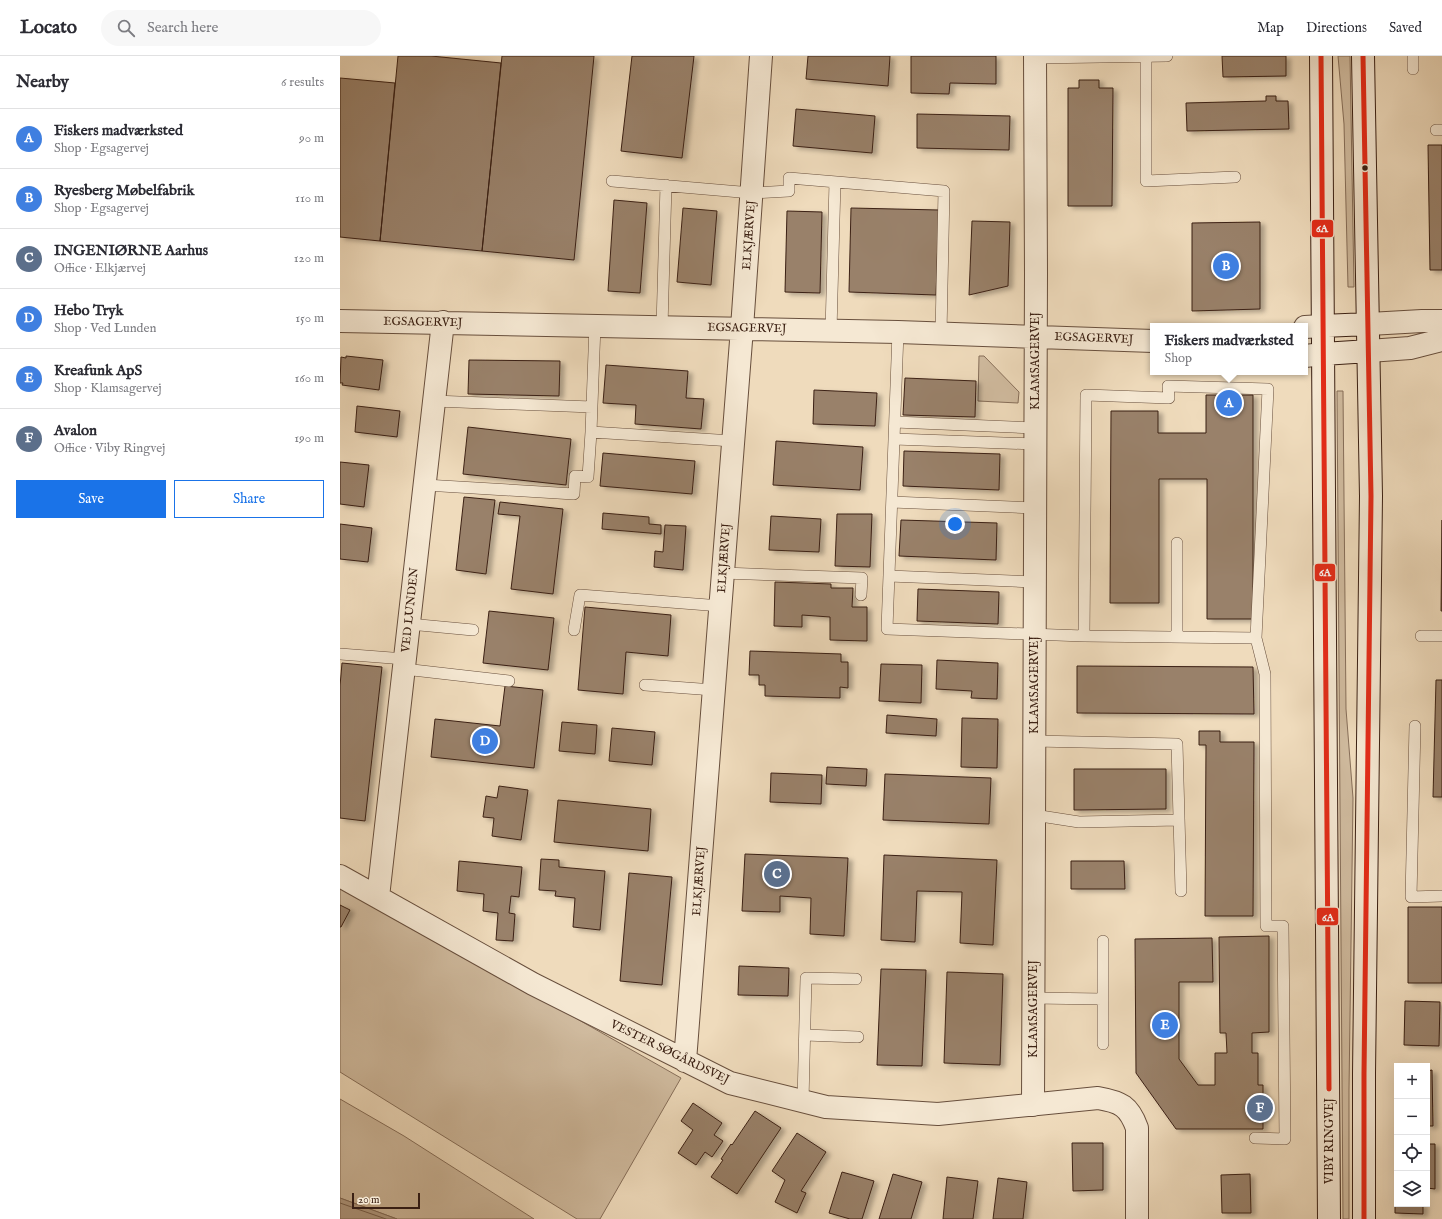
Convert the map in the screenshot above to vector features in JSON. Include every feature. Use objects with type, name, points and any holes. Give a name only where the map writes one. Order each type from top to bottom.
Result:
[{"type":"street","name":"ELKJÆRVEJ","points":[[685,1061],[762,56]]},
{"type":"street","name":"VIBY RINGVEJ","points":[[1321,56],[1314,355],[1325,529],[1329,1219]]},
{"type":"street","points":[[1363,56],[1371,496],[1364,1074],[1364,1219]]},
{"type":"street","name":"KLAMSAGERVEJ","points":[[1033,1105],[1036,265],[1035,57]]},
{"type":"street","points":[[1314,327],[1422,320],[1442,321]]},
{"type":"street","name":"EGSAGERVEJ","points":[[340,321],[742,328],[941,333],[1150,341]]},
{"type":"street","name":"VED LUNDEN","points":[[378,896],[443,322]]},
{"type":"street","points":[[1314,355],[1410,348],[1442,340]]},
{"type":"street","name":"VESTER SØGÅRDSVEJ","points":[[340,876],[533,984],[730,1083],[826,1107],[938,1114],[1033,1105]]},
{"type":"street","points":[[1033,1105],[1098,1098],[1112,1100],[1124,1106],[1133,1116],[1137,1128],[1137,1219]]},
{"type":"lane","points":[[1035,57],[1167,56]]},
{"type":"lane","points":[[1413,56],[1413,69]]},
{"type":"lane","points":[[1146,57],[1146,181],[1235,177]]},
{"type":"lane","points":[[612,181],[752,193],[789,191],[790,178],[944,191],[941,333]]},
{"type":"lane","points":[[831,331],[835,182]]},
{"type":"lane","points":[[662,327],[666,186]]},
{"type":"lane","points":[[424,485],[574,494],[575,476],[588,477],[595,325]]},
{"type":"lane","points":[[898,332],[887,629],[1084,636],[1256,638]]},
{"type":"lane","points":[[1084,636],[1086,395],[1169,398],[1168,386],[1268,389],[1256,638],[1265,674],[1266,926],[1283,926],[1285,1139],[1255,1138]]},
{"type":"lane","points":[[434,401],[592,407]]},
{"type":"lane","points":[[895,422],[1035,436]]},
{"type":"lane","points":[[591,432],[733,441]]},
{"type":"lane","points":[[894,438],[1035,436]]},
{"type":"lane","points":[[892,502],[1035,508]]},
{"type":"lane","points":[[1177,543],[1177,637]]},
{"type":"lane","points":[[723,573],[862,578],[862,595]]},
{"type":"lane","points":[[889,576],[1034,582]]},
{"type":"lane","points":[[574,630],[580,595],[720,606]]},
{"type":"lane","points":[[409,624],[473,630]]},
{"type":"lane","points":[[1421,636],[1442,636]]},
{"type":"lane","points":[[340,654],[509,681]]},
{"type":"lane","points":[[645,685],[714,690]]},
{"type":"lane","points":[[1416,726],[1411,897],[1442,896]]},
{"type":"lane","points":[[1034,741],[1177,744],[1181,891]]},
{"type":"lane","points":[[1034,815],[1079,822],[1179,820]]},
{"type":"lane","points":[[1103,941],[1103,1044]]},
{"type":"lane","points":[[803,1101],[806,978],[856,978]]},
{"type":"lane","points":[[1033,998],[1103,999]]},
{"type":"lane","points":[[805,1035],[858,1037]]},
{"type":"shaded area","points":[[1338,56],[1350,56],[1354,287],[1348,287],[1344,124]]},
{"type":"shaded area","points":[[979,356],[984,356],[1019,392],[1018,403],[978,401]]},
{"type":"shaded area","points":[[1337,391],[1343,391],[1346,709],[1353,798],[1349,1090],[1349,1219],[1343,1219]]},
{"type":"shaded area","points":[[340,884],[681,1078],[600,1219],[577,1219],[340,1072]]},
{"type":"shaded area","points":[[340,1099],[404,1136],[534,1219],[397,1219],[340,1198]]},
{"type":"water","points":[[340,1198],[397,1219],[340,1219]]},
{"type":"building","points":[[398,56],[431,56],[501,63],[482,251],[380,241]]},
{"type":"building","points":[[502,56],[594,56],[574,260],[482,251]]},
{"type":"building","points":[[632,56],[694,56],[682,158],[621,151]]},
{"type":"building","points":[[808,56],[890,56],[888,86],[806,79]]},
{"type":"building","points":[[911,56],[996,56],[996,84],[950,83],[949,94],[911,93]]},
{"type":"building","points":[[1222,56],[1286,56],[1286,76],[1223,77]]},
{"type":"building","points":[[340,78],[395,83],[380,241],[340,237]]},
{"type":"building","points":[[1079,80],[1099,80],[1099,88],[1113,88],[1112,206],[1068,206],[1068,88],[1079,88]]},
{"type":"building","points":[[1266,96],[1276,96],[1276,101],[1288,101],[1289,129],[1187,131],[1186,103],[1266,101]]},
{"type":"building","points":[[796,109],[875,116],[872,153],[793,146]]},
{"type":"building","points":[[917,114],[1010,116],[1009,150],[917,148]]},
{"type":"building","points":[[1428,145],[1442,145],[1442,270],[1430,270]]},
{"type":"building","points":[[614,200],[647,203],[640,293],[608,291]]},
{"type":"building","points":[[683,208],[717,211],[711,285],[677,282]]},
{"type":"building","points":[[851,208],[939,210],[936,295],[849,292]]},
{"type":"building","points":[[787,211],[822,212],[820,293],[785,292]]},
{"type":"building","points":[[972,221],[1010,222],[1008,286],[969,295]]},
{"type":"building","points":[[1260,222],[1260,309],[1192,311],[1192,223]]},
{"type":"building","points":[[346,356],[383,360],[379,390],[342,385],[343,383],[340,383],[341,357],[346,358]]},
{"type":"building","points":[[469,360],[560,361],[559,396],[468,394]]},
{"type":"building","points":[[606,365],[688,371],[686,398],[704,399],[701,429],[635,424],[636,405],[603,403]]},
{"type":"building","points":[[905,378],[976,381],[975,417],[903,415]]},
{"type":"building","points":[[814,390],[877,393],[875,426],[813,424]]},
{"type":"building","points":[[1206,395],[1253,395],[1253,619],[1207,619],[1207,479],[1159,479],[1159,603],[1110,603],[1111,411],[1158,411],[1158,433],[1206,433]]},
{"type":"building","points":[[357,406],[400,411],[397,437],[355,432]]},
{"type":"building","points":[[468,427],[571,439],[566,485],[463,474]]},
{"type":"building","points":[[776,441],[863,447],[860,490],[773,485]]},
{"type":"building","points":[[904,451],[1000,454],[999,490],[903,486]]},
{"type":"building","points":[[603,453],[695,461],[692,494],[600,486]]},
{"type":"building","points":[[340,462],[369,465],[364,507],[340,504]]},
{"type":"building","points":[[464,497],[495,500],[486,574],[456,570]]},
{"type":"building","points":[[500,502],[563,509],[553,594],[511,589],[520,516],[498,514]]},
{"type":"building","points":[[603,513],[649,517],[649,524],[661,525],[661,534],[602,529]]},
{"type":"building","points":[[837,514],[872,514],[870,567],[835,566]]},
{"type":"building","points":[[771,516],[821,519],[819,552],[769,550]]},
{"type":"building","points":[[901,520],[997,523],[996,560],[899,556]]},
{"type":"building","points":[[1442,520],[1442,611],[1441,611]]},
{"type":"building","points":[[340,524],[372,528],[368,562],[340,559]]},
{"type":"building","points":[[665,525],[686,526],[683,570],[654,567],[655,551],[663,552]]},
{"type":"building","points":[[775,582],[831,584],[831,588],[853,588],[852,607],[867,607],[867,641],[830,640],[830,617],[802,615],[802,627],[774,626]]},
{"type":"building","points":[[918,589],[999,592],[998,624],[917,621]]},
{"type":"building","points":[[585,607],[671,615],[668,656],[626,652],[623,694],[578,690]]},
{"type":"building","points":[[489,611],[554,618],[548,670],[483,663]]},
{"type":"building","points":[[750,651],[841,654],[841,662],[848,662],[848,688],[840,687],[840,698],[765,696],[765,685],[759,685],[759,675],[749,675]]},
{"type":"building","points":[[937,660],[998,663],[997,699],[971,698],[972,691],[936,689]]},
{"type":"building","points":[[342,663],[382,667],[365,821],[340,818],[340,686]]},
{"type":"building","points":[[881,664],[922,665],[921,703],[879,701]]},
{"type":"building","points":[[1077,666],[1253,667],[1254,714],[1077,713]]},
{"type":"building","points":[[1436,680],[1442,680],[1442,797],[1433,797]]},
{"type":"building","points":[[505,686],[543,690],[534,768],[431,757],[435,719],[500,726]]},
{"type":"building","points":[[887,715],[937,719],[936,736],[886,733]]},
{"type":"building","points":[[962,718],[998,719],[997,768],[961,767]]},
{"type":"building","points":[[562,722],[597,725],[595,754],[559,751]]},
{"type":"building","points":[[612,728],[655,732],[652,765],[609,761]]},
{"type":"building","points":[[1199,731],[1220,731],[1220,742],[1254,742],[1253,916],[1205,916],[1206,745],[1199,745]]},
{"type":"building","points":[[827,767],[867,769],[866,786],[826,784]]},
{"type":"building","points":[[1074,769],[1166,769],[1166,809],[1074,810]]},
{"type":"building","points":[[771,773],[822,775],[821,804],[770,802]]},
{"type":"building","points":[[885,774],[991,778],[989,824],[883,820]]},
{"type":"building","points":[[499,786],[528,790],[521,840],[492,836],[494,818],[483,817],[486,796],[497,798]]},
{"type":"building","points":[[558,800],[651,809],[648,851],[554,842]]},
{"type":"building","points":[[745,854],[848,858],[844,936],[810,934],[811,898],[780,896],[780,912],[742,911]]},
{"type":"building","points":[[884,855],[997,860],[993,945],[960,943],[962,892],[917,891],[915,942],[881,940]]},
{"type":"building","points":[[541,859],[559,860],[559,867],[605,871],[600,930],[573,927],[575,898],[555,896],[556,891],[539,890]]},
{"type":"building","points":[[459,861],[522,867],[519,897],[511,896],[509,913],[515,914],[513,941],[496,940],[498,913],[483,911],[484,894],[457,891]]},
{"type":"building","points":[[1071,861],[1124,861],[1125,889],[1071,889]]},
{"type":"building","points":[[629,873],[672,877],[662,985],[620,981]]},
{"type":"building","points":[[340,905],[350,910],[341,927],[340,927]]},
{"type":"building","points":[[1408,907],[1442,907],[1442,983],[1408,983]]},
{"type":"building","points":[[1269,936],[1269,1032],[1252,1033],[1252,1053],[1258,1053],[1258,1085],[1263,1085],[1263,1129],[1176,1129],[1136,1073],[1135,939],[1212,938],[1213,982],[1179,982],[1179,1059],[1198,1085],[1215,1085],[1215,1053],[1227,1053],[1226,1033],[1220,1033],[1219,937]]},
{"type":"building","points":[[739,966],[789,968],[788,996],[738,995]]},
{"type":"building","points":[[881,969],[926,970],[922,1066],[877,1065]]},
{"type":"building","points":[[947,972],[1003,974],[1000,1065],[944,1063]]},
{"type":"building","points":[[1405,1001],[1440,1002],[1439,1046],[1404,1045]]},
{"type":"building","points":[[1430,1070],[1432,1070],[1433,1126],[1430,1126]]},
{"type":"building","points":[[693,1103],[722,1123],[714,1135],[723,1141],[712,1157],[705,1152],[696,1165],[678,1153],[693,1130],[681,1121]]},
{"type":"building","points":[[755,1111],[781,1128],[737,1194],[711,1177],[723,1160],[721,1159],[731,1144],[732,1145]]},
{"type":"building","points":[[797,1133],[826,1152],[801,1191],[806,1193],[797,1213],[775,1202],[785,1180],[772,1171]]},
{"type":"building","points":[[1072,1143],[1103,1143],[1103,1190],[1073,1191]]},
{"type":"building","points":[[1430,1144],[1435,1144],[1435,1189],[1430,1188]]},
{"type":"building","points":[[842,1172],[874,1181],[862,1219],[850,1219],[829,1213]]},
{"type":"building","points":[[893,1174],[922,1182],[911,1219],[879,1219]]},
{"type":"building","points":[[1250,1174],[1251,1213],[1222,1213],[1221,1175]]},
{"type":"building","points":[[947,1177],[978,1181],[973,1219],[943,1219]]},
{"type":"building","points":[[998,1178],[1027,1182],[1023,1219],[993,1219]]},
{"type":"building","points":[[1395,1207],[1423,1207],[1423,1214],[1395,1213]]},
{"type":"transit line","name":"6A","points":[[1321,56],[1329,1089]]},
{"type":"transit line","name":"6A","points":[[1363,56],[1371,496],[1364,1074],[1364,1219]]},
{"type":"place","name":"Ryesberg Møbelfabrik","points":[[1226,266]]},
{"type":"place","name":"Fiskers madværksted","points":[[1229,403]]},
{"type":"place","name":"Hebo Tryk","points":[[485,741]]},
{"type":"place","name":"INGENIØRNE Aarhus","points":[[777,874]]},
{"type":"place","name":"Kreafunk ApS","points":[[1165,1025]]},
{"type":"place","name":"Avalon","points":[[1260,1108]]}]
